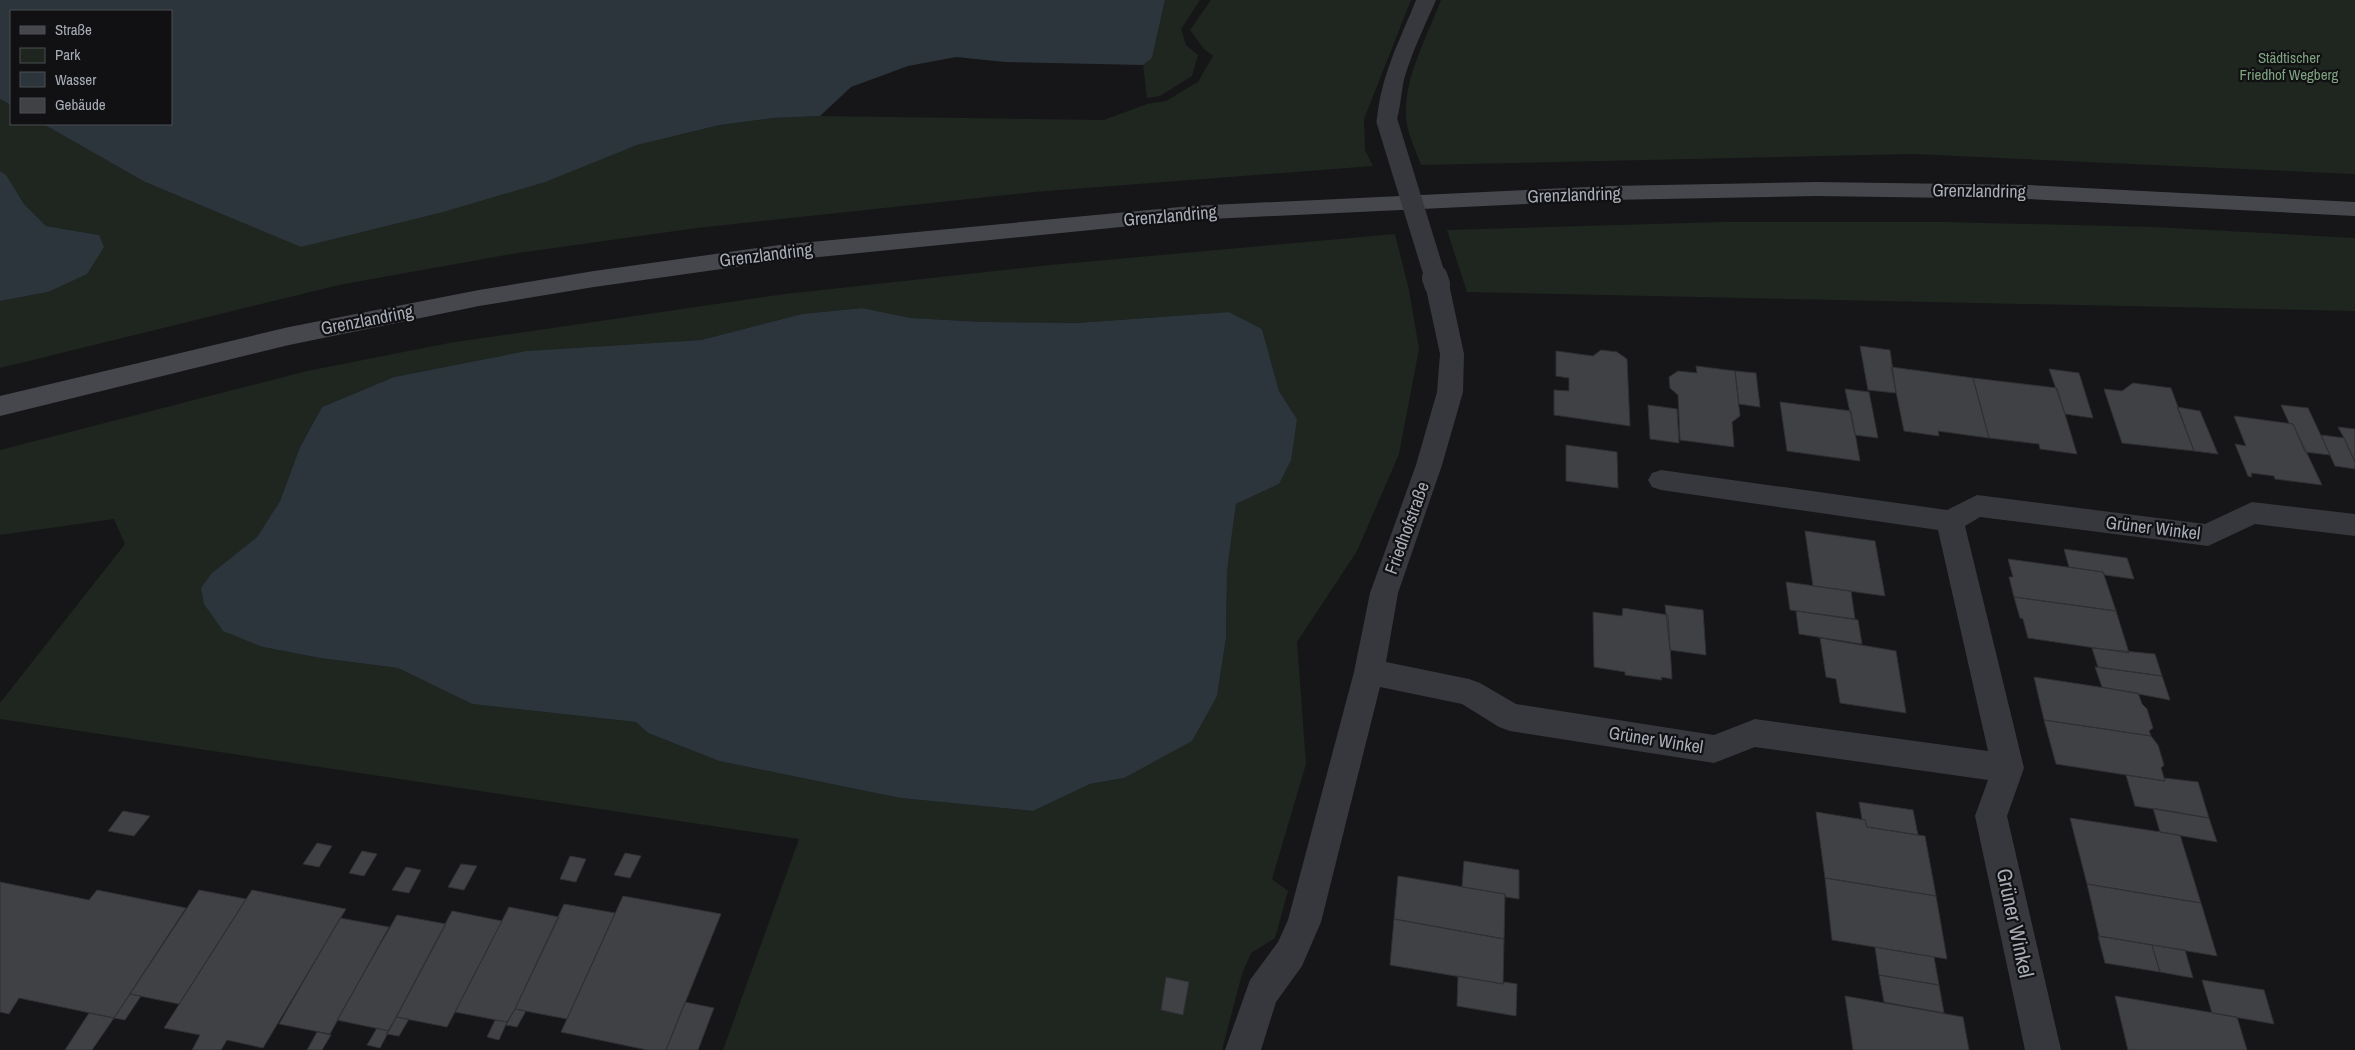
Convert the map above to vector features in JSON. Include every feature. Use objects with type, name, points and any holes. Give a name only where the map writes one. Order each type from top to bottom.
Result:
[{"type":"main road","name":"Grenzlandring","points":[[0,406],[289,336],[479,298],[594,278],[779,253],[1191,213],[1609,193],[1816,189],[2028,192],[2355,209]]},
{"type":"street","name":"Friedhofstraße","points":[[1243,1050],[1262,992],[1290,954],[1304,922],[1368,672],[1384,593],[1429,465],[1450,392],[1452,354],[1437,284],[1387,121],[1387,109],[1392,84],[1426,0]]},
{"type":"street","points":[[1661,480],[1950,520],[2008,768]]},
{"type":"street","name":"Grüner Winkel","points":[[1950,520],[1977,506],[2208,535],[2252,513],[2355,525]]},
{"type":"street","name":"Grüner Winkel","points":[[1368,672],[1469,692],[1510,718],[1714,749],[1756,733],[2008,768],[1991,816],[2042,1050]]},
{"type":"green space","points":[[1165,0],[1200,0],[1181,29],[1186,45],[1198,55],[1192,76],[1160,96],[1147,98],[1143,65],[1152,58]]},
{"type":"green space","points":[[1211,0],[1411,0],[1364,119],[1365,150],[1373,166],[1034,192],[697,228],[511,254],[339,285],[0,368],[0,301],[48,292],[99,235],[46,226],[24,204],[6,176],[0,171],[0,99],[10,104],[10,125],[45,125],[145,182],[302,247],[637,145],[720,125],[773,118],[820,116],[1104,120],[1147,104],[1166,101],[1198,82],[1213,56],[1204,49],[1190,30]]},
{"type":"green space","name":"Städtischer Friedhof Wegberg","points":[[1441,0],[2355,0],[2355,174],[1913,154],[1421,165],[1408,129],[1406,102],[1418,57]]},
{"type":"green space","points":[[1721,222],[1946,222],[2153,227],[2355,238],[2355,311],[1467,292],[1447,230]]},
{"type":"green space","points":[[1395,234],[1409,290],[1419,349],[1399,454],[1357,551],[1297,642],[1306,764],[1272,879],[1288,891],[1275,938],[1251,953],[1242,974],[1222,1050],[723,1050],[799,839],[0,719],[0,703],[125,544],[114,519],[0,535],[0,450],[307,371],[449,343],[785,294],[1050,265]],"holes":[[[862,308],[911,318],[984,322],[1077,323],[1229,312],[1262,329],[1279,391],[1297,419],[1279,484],[1236,504],[1227,571],[1226,638],[1217,696],[1124,778],[1090,784],[1033,811],[900,798],[719,761],[648,733],[636,722],[472,704],[398,668],[320,658],[263,647],[212,573],[257,537],[280,501],[300,447],[322,407],[394,377],[526,351],[701,340],[802,314]]]},
{"type":"water","points":[[0,0],[1165,0],[1152,58],[1143,65],[1005,62],[956,57],[908,66],[851,87],[820,116],[773,118],[720,125],[637,145],[545,182],[443,212],[301,247],[145,182],[45,125],[172,125],[172,10],[10,10],[10,104],[0,99]]},
{"type":"water","points":[[0,171],[6,175],[24,204],[46,226],[99,235],[104,247],[87,274],[48,292],[0,301]]},
{"type":"water","points":[[862,308],[911,318],[984,322],[1077,323],[1229,312],[1262,329],[1279,391],[1297,419],[1291,460],[1279,484],[1236,504],[1227,571],[1226,638],[1217,696],[1192,741],[1124,778],[1090,784],[1033,811],[900,798],[719,761],[648,733],[636,722],[472,704],[398,668],[320,658],[263,647],[223,631],[204,604],[201,588],[212,573],[257,537],[280,501],[300,447],[322,407],[394,377],[526,351],[701,340],[802,314]]},
{"type":"building","points":[[1860,346],[1890,350],[1896,393],[1868,390]]},
{"type":"building","points":[[1601,350],[1617,352],[1627,359],[1630,426],[1554,415],[1554,390],[1569,391],[1569,378],[1556,376],[1556,351],[1593,356]]},
{"type":"building","points":[[1696,366],[1735,371],[1740,416],[1732,422],[1734,447],[1680,440],[1678,395],[1670,388],[1669,377],[1678,371],[1697,373]]},
{"type":"building","points":[[1891,367],[1973,378],[1989,438],[1938,431],[1939,436],[1904,431]]},
{"type":"building","points":[[2049,369],[2079,373],[2093,418],[2065,414]]},
{"type":"building","points":[[1735,371],[1756,373],[1760,407],[1739,404]]},
{"type":"building","points":[[1973,378],[2057,388],[2077,454],[2040,449],[2039,444],[1989,438]]},
{"type":"building","points":[[2133,383],[2171,388],[2194,451],[2122,443],[2104,389],[2122,391]]},
{"type":"building","points":[[1845,389],[1869,392],[1878,438],[1855,435]]},
{"type":"building","points":[[1780,402],[1851,411],[1860,461],[1787,451]]},
{"type":"building","points":[[1648,405],[1677,409],[1679,443],[1650,439]]},
{"type":"building","points":[[2281,405],[2308,408],[2330,455],[2305,452],[2293,424],[2289,423]]},
{"type":"building","points":[[2177,407],[2200,411],[2218,454],[2194,451]]},
{"type":"building","points":[[2234,416],[2293,424],[2322,485],[2275,479],[2274,476],[2251,473],[2252,477],[2248,476],[2235,444],[2246,446]]},
{"type":"building","points":[[2338,427],[2355,429],[2355,462],[2344,438]]},
{"type":"building","points":[[2321,435],[2344,438],[2355,462],[2355,469],[2335,466]]},
{"type":"building","points":[[1566,445],[1617,452],[1618,488],[1566,481]]},
{"type":"building","points":[[1805,531],[1875,541],[1885,596],[1813,586]]},
{"type":"building","points":[[2064,549],[2127,558],[2134,579],[2069,567]]},
{"type":"building","points":[[2008,559],[2103,572],[2116,611],[2014,597],[2009,577],[2013,577]]},
{"type":"building","points":[[1786,582],[1851,591],[1855,619],[1790,610]]},
{"type":"building","points":[[2014,597],[2116,611],[2129,653],[2028,638]]},
{"type":"building","points":[[1665,605],[1703,610],[1706,655],[1670,650]]},
{"type":"building","points":[[1623,608],[1668,615],[1672,679],[1661,677],[1662,680],[1625,675],[1625,672],[1594,667],[1593,612],[1622,616]]},
{"type":"building","points":[[1796,611],[1858,620],[1862,644],[1799,634]]},
{"type":"building","points":[[1820,638],[1896,651],[1906,713],[1840,703],[1836,679],[1826,677]]},
{"type":"building","points":[[2092,648],[2155,654],[2162,676],[2098,667]]},
{"type":"building","points":[[2095,667],[2162,676],[2170,700],[2102,687]]},
{"type":"building","points":[[2034,677],[2138,693],[2142,704],[2147,709],[2153,728],[2149,731],[2151,736],[2044,720]]},
{"type":"building","points":[[2044,720],[2151,736],[2158,745],[2164,765],[2161,768],[2165,781],[2056,764]]},
{"type":"building","points":[[2126,775],[2165,781],[2164,778],[2198,782],[2209,818],[2135,806]]},
{"type":"building","points":[[1859,802],[1913,810],[1918,835],[1867,827],[1865,820],[1862,819]]},
{"type":"building","points":[[2153,808],[2209,818],[2217,842],[2160,832]]},
{"type":"building","points":[[123,811],[150,816],[134,836],[108,831]]},
{"type":"building","points":[[1816,812],[1865,820],[1867,827],[1925,836],[1936,896],[1825,878]]},
{"type":"building","points":[[2070,818],[2180,835],[2201,903],[2087,884]]},
{"type":"building","points":[[317,843],[332,846],[319,867],[303,864]]},
{"type":"building","points":[[362,851],[377,854],[364,876],[349,873]]},
{"type":"building","points":[[625,853],[641,856],[630,878],[614,875]]},
{"type":"building","points":[[570,856],[586,859],[576,882],[560,879]]},
{"type":"building","points":[[1464,861],[1519,870],[1519,899],[1506,897],[1505,894],[1462,887]]},
{"type":"building","points":[[461,864],[477,866],[464,890],[448,887]]},
{"type":"building","points":[[406,867],[421,870],[409,893],[392,890]]},
{"type":"building","points":[[1398,876],[1505,894],[1504,939],[1394,919]]},
{"type":"building","points":[[1825,878],[1936,896],[1947,959],[1832,940]]},
{"type":"building","points":[[0,882],[89,900],[97,890],[186,908],[114,1018],[19,998],[9,1014],[0,1012]]},
{"type":"building","points":[[2087,884],[2201,903],[2217,956],[2099,936]]},
{"type":"building","points":[[199,890],[246,899],[179,1004],[130,994]]},
{"type":"building","points":[[252,890],[346,909],[263,1048],[227,1040],[221,1050],[192,1050],[200,1035],[164,1028]]},
{"type":"building","points":[[623,896],[721,914],[666,1050],[647,1050],[561,1032]]},
{"type":"building","points":[[564,904],[615,913],[567,1019],[515,1009]]},
{"type":"building","points":[[509,907],[559,917],[515,1009],[507,1022],[455,1012]]},
{"type":"building","points":[[452,911],[502,921],[447,1027],[396,1017]]},
{"type":"building","points":[[397,915],[446,924],[389,1031],[337,1020]]},
{"type":"building","points":[[340,918],[389,927],[330,1034],[279,1024]]},
{"type":"building","points":[[1394,919],[1504,939],[1503,984],[1390,965]]},
{"type":"building","points":[[2098,936],[2152,945],[2160,972],[2105,963]]},
{"type":"building","points":[[2152,945],[2185,950],[2193,978],[2160,972]]},
{"type":"building","points":[[1875,947],[1934,957],[1939,985],[1879,975]]},
{"type":"building","points":[[1879,975],[1939,985],[1944,1013],[1884,1002]]},
{"type":"building","points":[[1458,976],[1503,984],[1504,982],[1517,984],[1516,1016],[1457,1006]]},
{"type":"building","points":[[1166,977],[1189,982],[1183,1015],[1161,1010]]},
{"type":"building","points":[[2202,980],[2264,990],[2274,1024],[2212,1013]]},
{"type":"building","points":[[130,994],[141,996],[125,1020],[114,1018]]},
{"type":"building","points":[[1845,996],[1963,1017],[1969,1050],[1853,1050]]},
{"type":"building","points":[[2115,996],[2237,1017],[2247,1050],[2128,1050]]},
{"type":"building","points":[[685,1002],[714,1008],[698,1050],[666,1050]]},
{"type":"building","points":[[515,1009],[526,1011],[517,1027],[506,1025]]},
{"type":"building","points":[[89,1013],[114,1018],[92,1050],[65,1050]]},
{"type":"building","points":[[396,1017],[409,1019],[399,1036],[386,1034]]},
{"type":"building","points":[[495,1020],[507,1022],[499,1040],[487,1037]]},
{"type":"building","points":[[377,1028],[389,1031],[380,1048],[367,1045]]},
{"type":"building","points":[[317,1032],[331,1035],[322,1050],[307,1050]]}]
